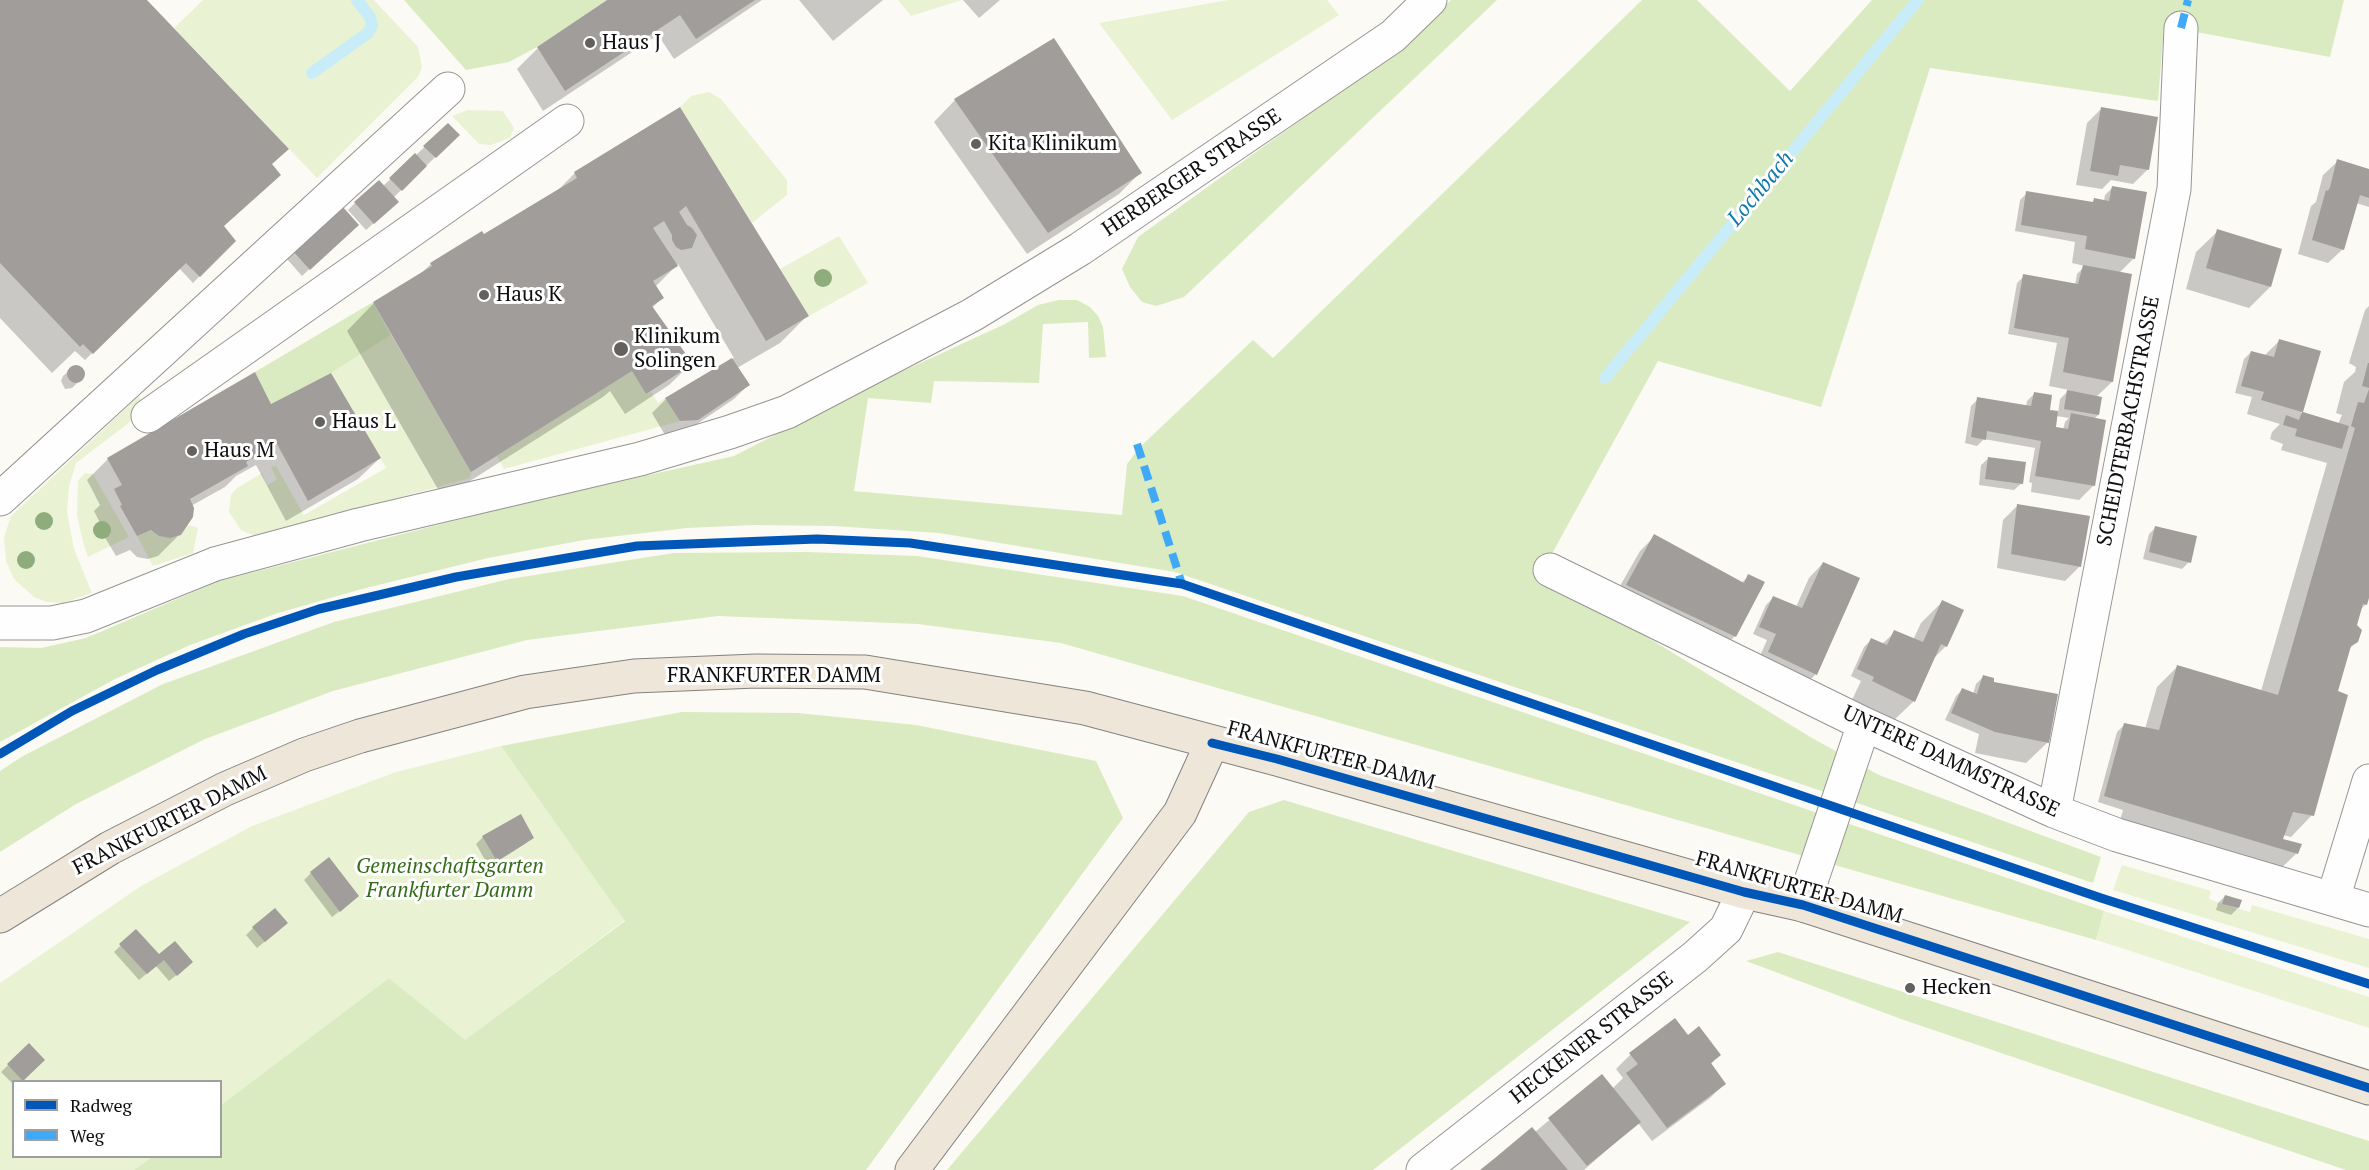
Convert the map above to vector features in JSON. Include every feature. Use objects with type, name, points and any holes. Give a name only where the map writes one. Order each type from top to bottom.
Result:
[{"type":"main road","name":"FRANKFURTER DAMM","points":[[0,916],[110,848],[225,789],[304,755],[360,736],[525,692],[634,676],[756,671],[865,672],[1085,708],[1277,759],[1744,891],[1803,905],[2369,1088]]},
{"type":"main road","points":[[912,1170],[1180,813],[1212,742]]},
{"type":"street","name":"HERBERGER STRASSE","points":[[6,616],[52,623],[86,616],[215,564],[359,525],[640,459],[787,412],[943,331],[1080,249],[1393,36],[1430,0]]},
{"type":"street","name":"SCHEIDTERBACHSTRASSE","points":[[2054,811],[2174,189],[2181,28]]},
{"type":"street","points":[[0,499],[448,89]]},
{"type":"street","points":[[148,416],[567,122]]},
{"type":"street","name":"UNTERE DAMMSTRASSE","points":[[1550,570],[1864,724],[2054,811],[2117,835],[2369,910]]},
{"type":"street","points":[[1803,905],[1864,724]]},
{"type":"street","points":[[2333,899],[2369,780]]},
{"type":"street","name":"HECKENER STRASSE","points":[[1423,1170],[1695,957],[1726,929],[1744,891]]},
{"type":"green space","points":[[203,0],[374,0],[418,47],[422,67],[418,77],[317,178],[174,28]]},
{"type":"green space","points":[[404,0],[607,0],[537,47],[509,62],[466,70]]},
{"type":"green space","points":[[898,0],[962,0],[911,16]]},
{"type":"green space","points":[[1228,0],[1327,0],[1339,15],[1172,120],[1099,23]]},
{"type":"green space","points":[[1451,0],[1497,0],[1184,297],[1156,306],[1142,302],[1130,287],[1122,269],[1138,237],[1402,47]]},
{"type":"green space","points":[[1642,0],[1697,0],[1790,91],[1872,0],[2344,0],[2330,57],[2164,26],[2158,101],[1930,68],[1821,407],[1658,361],[1538,579],[1611,615],[1812,738],[1879,775],[2101,857],[2093,883],[1175,572],[939,533],[833,526],[754,525],[687,528],[584,540],[488,558],[362,589],[278,613],[190,645],[115,679],[0,742],[0,647],[41,648],[86,638],[219,581],[531,501],[734,456],[864,389],[1005,324],[1038,305],[1059,300],[1077,300],[1090,307],[1098,316],[1103,327],[1106,357],[1089,358],[1088,322],[1043,324],[1039,383],[934,381],[931,403],[868,398],[854,491],[1122,515],[1127,464],[1139,448],[1253,340],[1273,358]]},
{"type":"green space","points":[[709,92],[721,99],[787,180],[787,195],[752,223],[680,107],[691,96]]},
{"type":"green space","points":[[468,110],[503,111],[514,128],[510,138],[491,145],[479,144],[452,116]]},
{"type":"green space","points":[[839,236],[868,283],[809,316],[780,269]]},
{"type":"green space","points":[[373,302],[391,335],[331,373],[271,404],[255,372]]},
{"type":"green space","points":[[391,335],[471,472],[470,478],[257,537],[241,530],[229,512],[231,495],[237,488],[262,473],[267,485],[277,480],[271,467],[276,466],[304,515],[386,468],[331,373]]},
{"type":"green space","points":[[632,371],[646,394],[651,392],[658,403],[665,398],[680,421],[504,469],[497,456]]},
{"type":"green space","points":[[139,396],[146,410],[76,463],[69,486],[67,512],[74,549],[92,593],[63,603],[46,602],[34,597],[14,579],[6,561],[4,537],[11,516]]},
{"type":"green space","points":[[85,473],[93,474],[129,537],[88,557],[77,515],[78,481]]},
{"type":"green space","points":[[188,525],[198,528],[193,553],[153,566],[137,536],[151,530],[159,536],[170,538],[181,535]]},
{"type":"green space","points":[[807,552],[917,556],[1183,596],[2104,911],[2096,940],[1061,643],[918,624],[718,616],[527,640],[333,691],[205,739],[76,804],[0,852],[0,771],[23,756],[163,684],[334,622],[509,579],[674,553]]},
{"type":"green space","points":[[682,712],[798,713],[916,725],[1096,761],[1123,818],[866,1170],[134,1170],[151,1158],[222,1158],[222,1104],[389,978],[465,1040],[625,921],[501,746]]},
{"type":"green space","name":"Gemeinschaftsgarten Frankfurter Damm","points":[[501,746],[625,920],[464,1041],[389,978],[222,1104],[222,1080],[12,1080],[12,1158],[151,1158],[134,1170],[0,1170],[0,983],[141,886],[252,826],[396,772]]},
{"type":"green space","points":[[1284,800],[1690,922],[1373,1170],[947,1170],[1249,812]]},
{"type":"green space","points":[[2122,865],[2211,891],[2209,899],[2222,904],[2250,912],[2252,905],[2369,939],[2369,968],[2113,890]]},
{"type":"green space","points":[[2104,911],[2369,997],[2369,1028],[2096,940]]},
{"type":"green space","points":[[1778,952],[2369,1141],[2369,1170],[2346,1170],[1901,1019],[1746,961]]},
{"type":"building","points":[[0,0],[147,0],[289,149],[272,164],[281,175],[224,226],[236,241],[200,277],[186,263],[93,354],[83,344],[80,347],[0,263]]},
{"type":"building","name":"Haus J","points":[[607,0],[755,0],[696,39],[680,15],[565,91],[537,47]]},
{"type":"building","points":[[1054,38],[1142,173],[1048,233],[954,99]]},
{"type":"building","name":"Haus K","points":[[680,107],[809,316],[766,341],[686,206],[679,212],[697,235],[692,248],[681,250],[676,247],[664,221],[653,228],[678,266],[653,281],[664,298],[652,306],[693,364],[646,394],[632,371],[471,472],[373,302],[432,266],[430,263],[482,231],[484,234],[577,178],[574,172]]},
{"type":"building","points":[[2101,107],[2158,117],[2149,170],[2120,165],[2118,176],[2090,171]]},
{"type":"building","points":[[448,123],[460,135],[436,158],[423,146]]},
{"type":"building","points":[[415,153],[427,166],[402,191],[389,178]]},
{"type":"building","points":[[2337,159],[2369,169],[2369,198],[2360,195],[2344,250],[2312,240]]},
{"type":"building","points":[[379,180],[399,202],[374,224],[354,202]]},
{"type":"building","points":[[2112,186],[2147,192],[2135,259],[2085,249],[2087,236],[2021,225],[2026,191],[2093,202],[2094,198],[2109,201]]},
{"type":"building","points":[[342,206],[359,225],[310,270],[293,251]]},
{"type":"building","points":[[2217,229],[2282,249],[2271,287],[2206,268]]},
{"type":"building","points":[[2083,265],[2132,274],[2113,382],[2063,372],[2069,338],[2014,328],[2023,274],[2078,284]]},
{"type":"building","points":[[2279,339],[2321,351],[2303,412],[2349,426],[2342,449],[2295,436],[2297,429],[2283,425],[2286,415],[2299,420],[2302,412],[2261,400],[2264,392],[2241,386],[2251,351],[2274,357]]},
{"type":"building","points":[[732,358],[750,385],[698,420],[680,421],[665,398]]},
{"type":"building","points":[[2369,363],[2369,388],[2362,386]]},
{"type":"building","points":[[76,365],[82,368],[85,374],[82,380],[76,383],[70,380],[67,374],[70,368]]},
{"type":"building","name":"Haus M","points":[[255,372],[271,404],[331,373],[381,458],[308,501],[277,444],[246,462],[248,466],[190,499],[194,508],[193,517],[181,535],[170,538],[159,536],[151,530],[137,536],[120,506],[122,505],[114,489],[122,485],[107,458]]},
{"type":"building","points":[[2369,389],[2369,598],[2367,605],[2363,604],[2357,625],[2362,630],[2358,642],[2351,646],[2338,691],[2348,695],[2314,816],[2293,812],[2283,839],[2302,844],[2298,854],[2104,796],[2124,723],[2159,730],[2177,665],[2278,695],[2355,428],[2351,426],[2358,402],[2364,403]]},
{"type":"building","points":[[2067,390],[2102,397],[2099,415],[2064,409]]},
{"type":"building","points":[[2034,392],[2052,395],[2050,410],[2058,411],[2056,427],[2068,429],[2071,413],[2106,420],[2095,486],[2035,476],[2041,441],[1987,431],[1986,440],[1971,437],[1977,397],[2031,406]]},
{"type":"building","points":[[1988,457],[2026,462],[2023,484],[1985,479]]},
{"type":"building","points":[[2017,504],[2090,516],[2081,567],[2011,554]]},
{"type":"building","points":[[2155,526],[2197,536],[2191,563],[2149,552]]},
{"type":"building","points":[[1654,534],[1744,583],[1748,574],[1765,582],[1736,637],[1626,585]]},
{"type":"building","points":[[1823,562],[1860,578],[1817,675],[1768,652],[1776,634],[1759,627],[1773,596],[1802,608]]},
{"type":"building","points":[[1942,600],[1964,610],[1947,647],[1941,644],[1915,702],[1872,681],[1874,677],[1857,669],[1871,638],[1887,645],[1894,630],[1923,642]]},
{"type":"building","points":[[1983,675],[1994,678],[1994,682],[2058,694],[2049,743],[1995,732],[1951,713],[1962,688],[1977,694]]},
{"type":"building","points":[[521,814],[534,838],[497,861],[482,836]]},
{"type":"building","points":[[329,857],[359,896],[340,912],[310,872]]},
{"type":"building","points":[[2225,895],[2242,900],[2239,908],[2222,904]]},
{"type":"building","points":[[275,908],[288,923],[265,942],[252,927]]},
{"type":"building","points":[[136,929],[159,954],[175,941],[193,962],[177,976],[164,960],[147,974],[119,944]]},
{"type":"building","points":[[1675,1018],[1688,1035],[1699,1026],[1721,1055],[1711,1063],[1726,1084],[1667,1128],[1626,1073],[1638,1064],[1629,1053]]},
{"type":"building","points":[[29,1043],[45,1060],[24,1080],[7,1064]]},
{"type":"building","points":[[1602,1074],[1641,1122],[1587,1166],[1548,1118]]},
{"type":"building","points":[[1532,1127],[1568,1170],[1480,1170],[1495,1158]]},
{"type":"waterway","points":[[312,73],[368,33],[372,25],[370,17],[357,0]]},
{"type":"waterway","name":"Lochbach","points":[[1605,378],[1918,0]]},
{"type":"marked path","points":[[2181,28],[2188,0]]},
{"type":"marked path","points":[[1137,444],[1182,584]]},
{"type":"cycle path","points":[[0,754],[72,711],[157,670],[244,634],[319,609],[456,577],[637,546],[817,539],[910,543],[1182,584],[2101,898],[2369,984]]},
{"type":"cycle path","points":[[1212,743],[1277,759],[1744,892],[1803,905],[2369,1088]]},
{"type":"place","name":"Haus J","points":[[590,43]]},
{"type":"place","name":"Kita Klinikum","points":[[976,144]]},
{"type":"place","name":"Haus K","points":[[484,295]]},
{"type":"place","name":"Klinikum Solingen","points":[[621,349]]},
{"type":"place","name":"Haus L","points":[[320,422]]},
{"type":"place","name":"Haus M","points":[[192,451]]},
{"type":"place","name":"Hecken","points":[[1910,988]]}]
